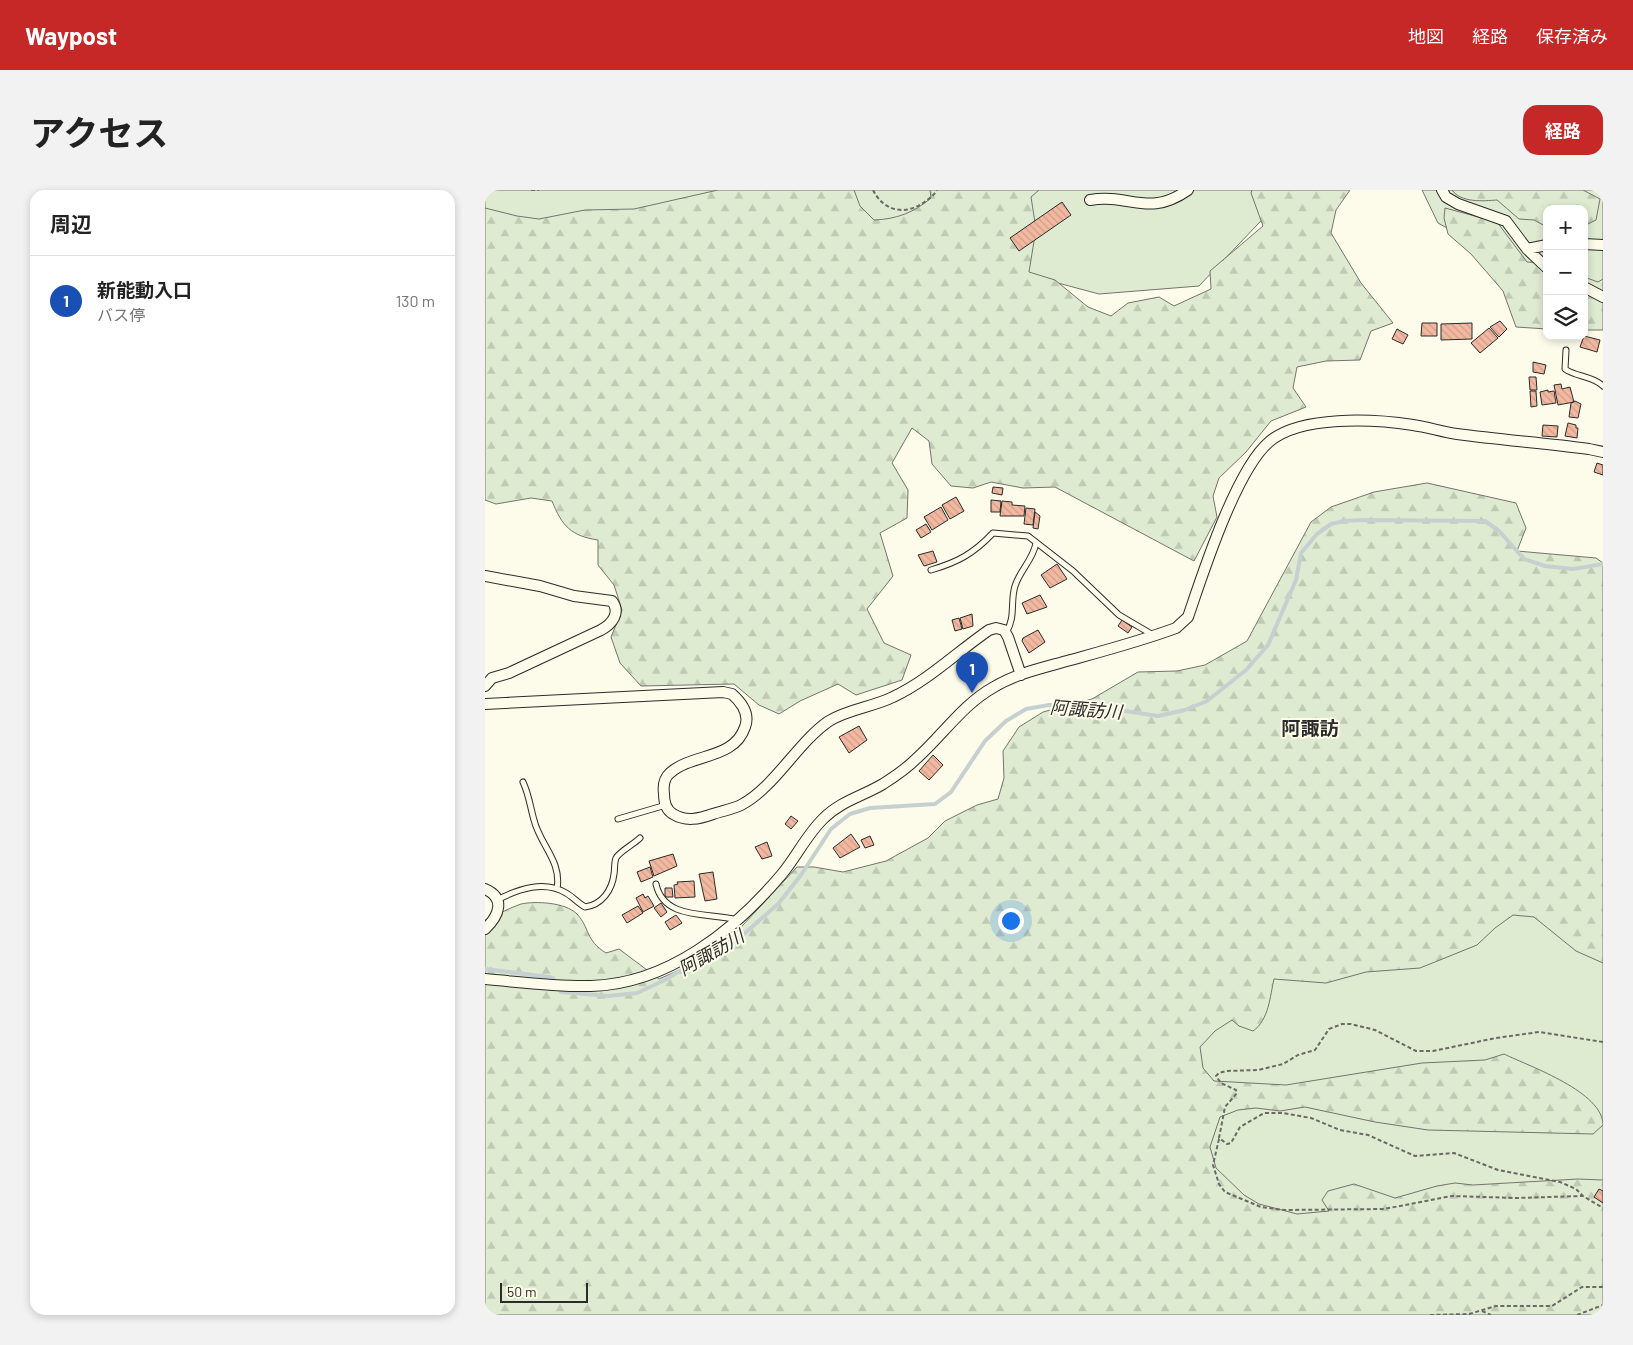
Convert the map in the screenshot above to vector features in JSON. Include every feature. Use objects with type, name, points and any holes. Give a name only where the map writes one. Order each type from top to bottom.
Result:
[{"type":"street","points":[[1090,200],[1103,198],[1148,205],[1163,204],[1174,200],[1188,190]]},
{"type":"street","points":[[1442,190],[1446,197],[1457,204],[1506,221],[1527,249],[1543,264]]},
{"type":"street","points":[[1588,244],[1603,246]]},
{"type":"street","points":[[1527,249],[1543,246]]},
{"type":"street","points":[[1588,289],[1603,297]]},
{"type":"street","points":[[485,979],[547,985],[591,986],[630,980],[659,970],[688,955],[723,933],[784,873],[814,829],[834,808],[883,784],[915,760],[992,688],[1021,675],[1176,628],[1188,617],[1230,506],[1252,461],[1270,441],[1293,430],[1323,424],[1373,421],[1414,425],[1455,434],[1603,452]]},
{"type":"street","points":[[485,576],[540,586],[574,596],[612,601],[615,612],[611,624],[601,630],[509,673],[492,678],[485,686]]},
{"type":"street","points":[[485,704],[723,692],[732,694],[746,714],[747,722],[739,739],[722,751],[679,767],[669,774],[664,783],[666,805],[671,813],[692,820],[741,805],[756,794],[830,720],[885,700],[918,683],[948,663],[989,630],[996,628],[1005,633],[1021,675]]},
{"type":"street","points":[[485,889],[492,892],[499,899],[499,908],[491,923],[485,929]]},
{"type":"lane","points":[[1565,350],[1565,369],[1572,374],[1592,379],[1603,386]]},
{"type":"lane","points":[[931,570],[955,563],[979,548],[993,533],[1028,536],[1073,571],[1119,615],[1154,635]]},
{"type":"lane","points":[[1005,633],[1012,623],[1014,587],[1035,552],[1037,543]]},
{"type":"lane","points":[[523,782],[531,798],[534,820],[555,863],[559,879],[557,889]]},
{"type":"lane","points":[[618,819],[666,805]]},
{"type":"lane","points":[[499,899],[518,890],[533,887],[557,889],[585,907],[599,903],[611,888],[615,859],[640,838]]},
{"type":"lane","points":[[656,884],[658,893],[666,902],[683,913],[718,915],[738,920]]},
{"type":"path","points":[[531,190],[539,190]]},
{"type":"path","points":[[873,190],[881,202],[888,208],[904,211],[923,203],[935,194],[937,190]]},
{"type":"path","points":[[1583,1196],[1525,1198],[1452,1196],[1384,1209],[1284,1210],[1261,1207],[1225,1192],[1219,1184],[1213,1165],[1225,1107],[1237,1093],[1233,1088],[1221,1083],[1216,1076],[1219,1073],[1258,1070],[1283,1064],[1298,1055],[1315,1050],[1329,1029],[1342,1024],[1351,1024],[1375,1030],[1416,1051],[1433,1051],[1496,1038],[1539,1032],[1603,1042]]},
{"type":"path","points":[[1219,1138],[1227,1144],[1231,1143],[1237,1130],[1250,1120],[1264,1113],[1283,1113],[1311,1118],[1341,1130],[1369,1135],[1415,1156],[1447,1152],[1464,1156],[1498,1170],[1560,1182],[1576,1189],[1583,1196],[1603,1208]]},
{"type":"path","points":[[1430,1315],[1462,1315],[1507,1305],[1552,1306],[1582,1288],[1603,1287]]},
{"type":"path","points":[[1577,1315],[1603,1305]]},
{"type":"path","points":[[1481,1311],[1491,1315]]},
{"type":"green space","points":[[485,190],[1284,190],[1277,204],[1199,286],[1099,294],[860,230],[485,233]]},
{"type":"green space","points":[[718,190],[854,190],[860,206],[874,220],[897,217],[918,208],[931,198],[930,190],[1039,190],[1031,197],[1036,229],[1029,272],[1055,280],[1088,307],[1111,316],[1128,303],[1159,297],[1174,306],[1211,289],[1210,271],[1263,226],[1251,193],[1252,190],[1350,190],[1336,210],[1331,233],[1361,283],[1393,323],[1371,331],[1360,360],[1326,361],[1297,367],[1293,388],[1306,407],[1271,421],[1246,452],[1219,478],[1213,496],[1217,517],[1194,561],[1055,487],[1023,488],[991,482],[973,488],[951,486],[932,464],[929,441],[912,428],[892,463],[908,490],[907,518],[880,533],[893,576],[867,609],[884,643],[911,655],[902,680],[856,695],[838,684],[800,701],[779,714],[759,705],[734,684],[641,686],[620,663],[611,637],[622,610],[614,585],[598,565],[598,540],[581,536],[569,528],[560,517],[552,501],[531,498],[496,504],[485,500],[485,208],[539,219],[585,210],[634,209]]},
{"type":"green space","points":[[1422,190],[1603,190],[1603,305],[1588,304],[1588,205],[1543,205],[1543,281],[1438,223]]},
{"type":"green space","points":[[1452,190],[1583,190],[1600,199],[1596,220],[1588,224],[1588,205],[1543,205],[1543,225],[1534,220],[1519,219],[1497,200],[1479,201],[1467,199]]},
{"type":"green space","points":[[1445,208],[1497,222],[1527,262],[1543,263],[1543,329],[1516,327],[1503,291],[1471,254],[1448,234],[1444,218]]},
{"type":"green space","points":[[1588,278],[1598,282],[1603,279],[1603,330],[1588,330]]},
{"type":"green space","points":[[1427,483],[1516,503],[1526,528],[1517,551],[1596,558],[1603,563],[1603,963],[1576,951],[1534,917],[1513,915],[1495,928],[1477,945],[1420,968],[1366,972],[1326,983],[1274,979],[1266,1014],[1262,1021],[1253,1031],[1239,1026],[1232,1020],[1215,1031],[1200,1047],[1203,1068],[1214,1081],[1286,1085],[1422,1063],[1485,1060],[1504,1054],[1547,1073],[1579,1091],[1600,1113],[1603,1125],[1593,1134],[1428,1130],[1375,1122],[1305,1107],[1280,1111],[1256,1108],[1238,1110],[1220,1117],[1210,1147],[1216,1168],[1244,1195],[1259,1204],[1297,1214],[1329,1211],[1322,1200],[1328,1191],[1354,1184],[1395,1198],[1455,1183],[1473,1185],[1578,1179],[1603,1180],[1603,1315],[485,1315],[485,920],[521,904],[542,903],[565,907],[577,914],[591,939],[599,948],[606,953],[619,949],[659,979],[716,954],[797,867],[814,867],[843,872],[886,861],[928,838],[945,821],[977,805],[998,799],[1004,778],[1003,751],[1019,727],[1043,712],[1092,699],[1138,672],[1177,671],[1205,665],[1247,641],[1311,522],[1331,507],[1374,492]]},
{"type":"green space","points":[[1603,726],[1603,1315],[900,1315],[1202,958]]},
{"type":"building","points":[[1062,202],[1071,215],[1019,251],[1010,238]]},
{"type":"building","points":[[1500,321],[1507,329],[1499,337],[1490,327]]},
{"type":"building","points":[[1422,323],[1437,323],[1437,336],[1421,336]]},
{"type":"building","points":[[1472,323],[1472,339],[1441,340],[1441,324]]},
{"type":"building","points":[[1489,328],[1498,338],[1480,353],[1471,343]]},
{"type":"building","points":[[1397,329],[1408,335],[1403,344],[1392,339]]},
{"type":"building","points":[[1588,337],[1600,340],[1597,352],[1580,347],[1583,340],[1588,340]]},
{"type":"building","points":[[1533,362],[1546,365],[1544,374],[1533,372]]},
{"type":"building","points":[[1529,377],[1536,377],[1537,390],[1530,390]]},
{"type":"building","points":[[1561,384],[1562,389],[1570,387],[1574,402],[1558,405],[1554,385]]},
{"type":"building","points":[[1548,390],[1548,392],[1554,391],[1556,403],[1542,405],[1540,392]]},
{"type":"building","points":[[1530,391],[1536,391],[1537,406],[1531,407]]},
{"type":"building","points":[[1575,401],[1581,404],[1578,418],[1569,417],[1571,403]]},
{"type":"building","points":[[1568,423],[1576,425],[1576,428],[1578,428],[1577,438],[1565,436]]},
{"type":"building","points":[[1543,425],[1558,426],[1557,437],[1542,436]]},
{"type":"building","points":[[1597,463],[1603,465],[1603,475],[1594,472]]},
{"type":"building","points":[[993,487],[1003,488],[1002,495],[992,493]]},
{"type":"building","points":[[956,497],[964,511],[950,519],[942,505]]},
{"type":"building","points":[[991,500],[1001,501],[1000,512],[991,512]]},
{"type":"building","points":[[1002,501],[1012,502],[1012,505],[1025,506],[1024,516],[1000,516]]},
{"type":"building","points":[[941,507],[948,520],[932,530],[924,517]]},
{"type":"building","points":[[1026,508],[1035,509],[1033,525],[1024,524]]},
{"type":"building","points":[[1035,512],[1040,516],[1038,529],[1033,528]]},
{"type":"building","points":[[926,524],[931,532],[921,538],[916,530]]},
{"type":"building","points":[[933,551],[937,562],[924,566],[918,555]]},
{"type":"building","points":[[1057,564],[1067,579],[1050,588],[1041,575]]},
{"type":"building","points":[[1040,595],[1047,607],[1027,614],[1022,603]]},
{"type":"building","points":[[972,614],[973,626],[963,629],[960,618]]},
{"type":"building","points":[[959,618],[962,629],[955,631],[952,620]]},
{"type":"building","points":[[1122,620],[1132,627],[1128,633],[1118,626]]},
{"type":"building","points":[[1038,630],[1045,642],[1029,653],[1022,641],[1023,638]]},
{"type":"building","points":[[859,726],[867,740],[849,753],[839,737]]},
{"type":"building","points":[[933,755],[943,765],[929,780],[919,771]]},
{"type":"building","points":[[791,816],[798,821],[791,829],[785,824]]},
{"type":"building","points":[[851,834],[860,847],[840,858],[833,848]]},
{"type":"building","points":[[870,836],[874,845],[865,848],[861,840]]},
{"type":"building","points":[[767,842],[772,856],[762,859],[755,847]]},
{"type":"building","points":[[673,854],[677,866],[654,876],[649,861]]},
{"type":"building","points":[[650,867],[653,877],[641,882],[637,872]]},
{"type":"building","points":[[713,872],[717,899],[705,901],[699,874]]},
{"type":"building","points":[[694,881],[695,897],[675,898],[674,885],[678,884],[677,882]]},
{"type":"building","points":[[665,888],[672,888],[673,897],[665,897]]},
{"type":"building","points":[[643,894],[645,898],[648,896],[654,906],[643,912],[636,898]]},
{"type":"building","points":[[661,903],[667,912],[661,917],[654,908]]},
{"type":"building","points":[[638,906],[643,913],[627,923],[622,915]]},
{"type":"building","points":[[676,915],[682,923],[670,930],[665,922]]},
{"type":"building","points":[[1599,1189],[1603,1191],[1603,1203],[1594,1197]]},
{"type":"waterway","name":"阿諏訪川","points":[[485,969],[553,978],[561,992],[608,996],[637,993],[663,981],[701,958],[713,957],[735,942],[779,903],[801,875],[831,829],[850,814],[870,808],[935,804],[951,792],[985,741],[1006,721],[1026,709],[1049,705],[1092,706],[1158,716],[1185,710],[1207,701],[1246,670],[1268,645],[1296,580],[1301,553],[1317,534],[1331,524],[1363,520],[1485,521],[1499,531],[1524,559],[1545,566],[1573,569],[1603,564]]},
{"type":"place","name":"新能動入口","points":[[972,693]]},
{"type":"district","name":"阿諏訪","points":[[1310,727]]}]
